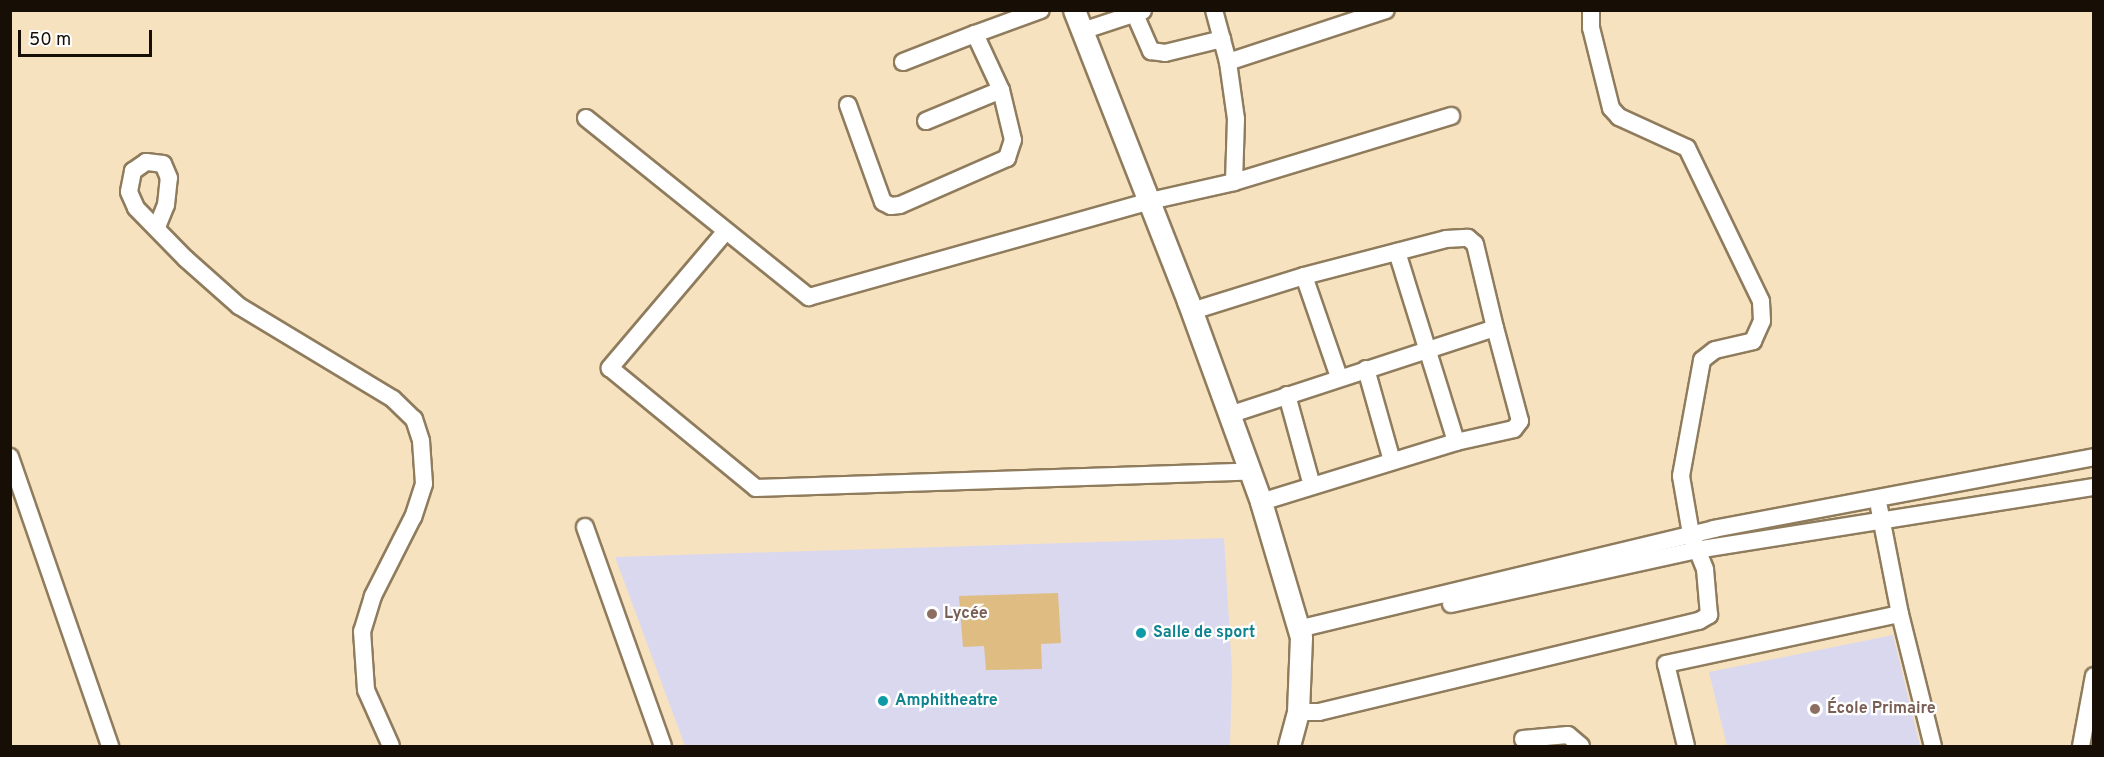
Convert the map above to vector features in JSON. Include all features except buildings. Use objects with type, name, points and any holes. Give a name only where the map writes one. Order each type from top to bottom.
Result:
[{"type":"main road","points":[[1074,10],[1150,201],[1261,502],[1299,633],[1298,712],[1289,747]]},
{"type":"street","points":[[903,62],[1041,10]]},
{"type":"street","points":[[1214,10],[1228,62],[1236,119],[1234,182]]},
{"type":"street","points":[[1228,62],[1386,10]]},
{"type":"street","points":[[1298,712],[1319,712],[1699,621],[1709,615],[1710,600],[1694,542],[1682,477],[1702,360],[1715,350],[1753,341],[1762,321],[1761,301],[1687,148],[1619,117],[1611,108],[1591,28],[1591,10]]},
{"type":"street","points":[[1082,31],[1137,12],[1151,51],[1165,53],[1222,39]]},
{"type":"street","points":[[848,105],[883,202],[900,205],[1007,158],[1013,140],[1001,90],[975,34]]},
{"type":"street","points":[[926,121],[1001,90]]},
{"type":"street","points":[[586,118],[809,297],[1150,201],[1234,182],[1452,116]]},
{"type":"street","points":[[157,227],[239,306],[393,399],[414,419],[421,441],[424,484],[413,517],[373,596],[362,631],[366,690],[391,747]]},
{"type":"street","points":[[726,231],[610,368],[756,488],[1250,472]]},
{"type":"street","points":[[1192,312],[1304,276],[1396,252],[1457,238],[1468,238],[1475,243],[1519,426],[1456,441],[1261,502]]},
{"type":"street","points":[[1396,252],[1456,441]]},
{"type":"street","points":[[1304,276],[1339,377]]},
{"type":"street","points":[[1230,415],[1339,377],[1495,328]]},
{"type":"street","points":[[1366,369],[1392,461]]},
{"type":"street","points":[[1287,395],[1312,486]]},
{"type":"street","points":[[10,457],[110,747]]},
{"type":"street","points":[[1694,542],[1714,529],[1877,496],[2094,457]]},
{"type":"street","points":[[1299,633],[1694,542],[1881,519],[2094,487]]},
{"type":"street","points":[[1877,496],[1900,614],[1933,747]]},
{"type":"street","points":[[585,527],[663,747]]},
{"type":"street","points":[[1686,747],[1666,664],[1900,614]]},
{"type":"street","points":[[2081,747],[2094,676]]},
{"type":"street","points":[[1523,739],[1568,735],[1581,747]]},
{"type":"shaded area","name":"Lycée","points":[[1224,538],[1232,671],[1230,746],[685,746],[615,557]]},
{"type":"shaded area","points":[[1058,593],[1061,643],[1041,644],[1042,669],[986,670],[984,646],[963,647],[959,596]]},
{"type":"shaded area","name":"École Primaire","points":[[1893,635],[1920,746],[1727,746],[1709,672]]},
{"type":"place","name":"Lycée","points":[[932,614]]},
{"type":"place","name":"Salle de sport","points":[[1141,633]]},
{"type":"place","name":"Amphitheatre","points":[[883,701]]},
{"type":"place","name":"École Primaire","points":[[1815,709]]}]
